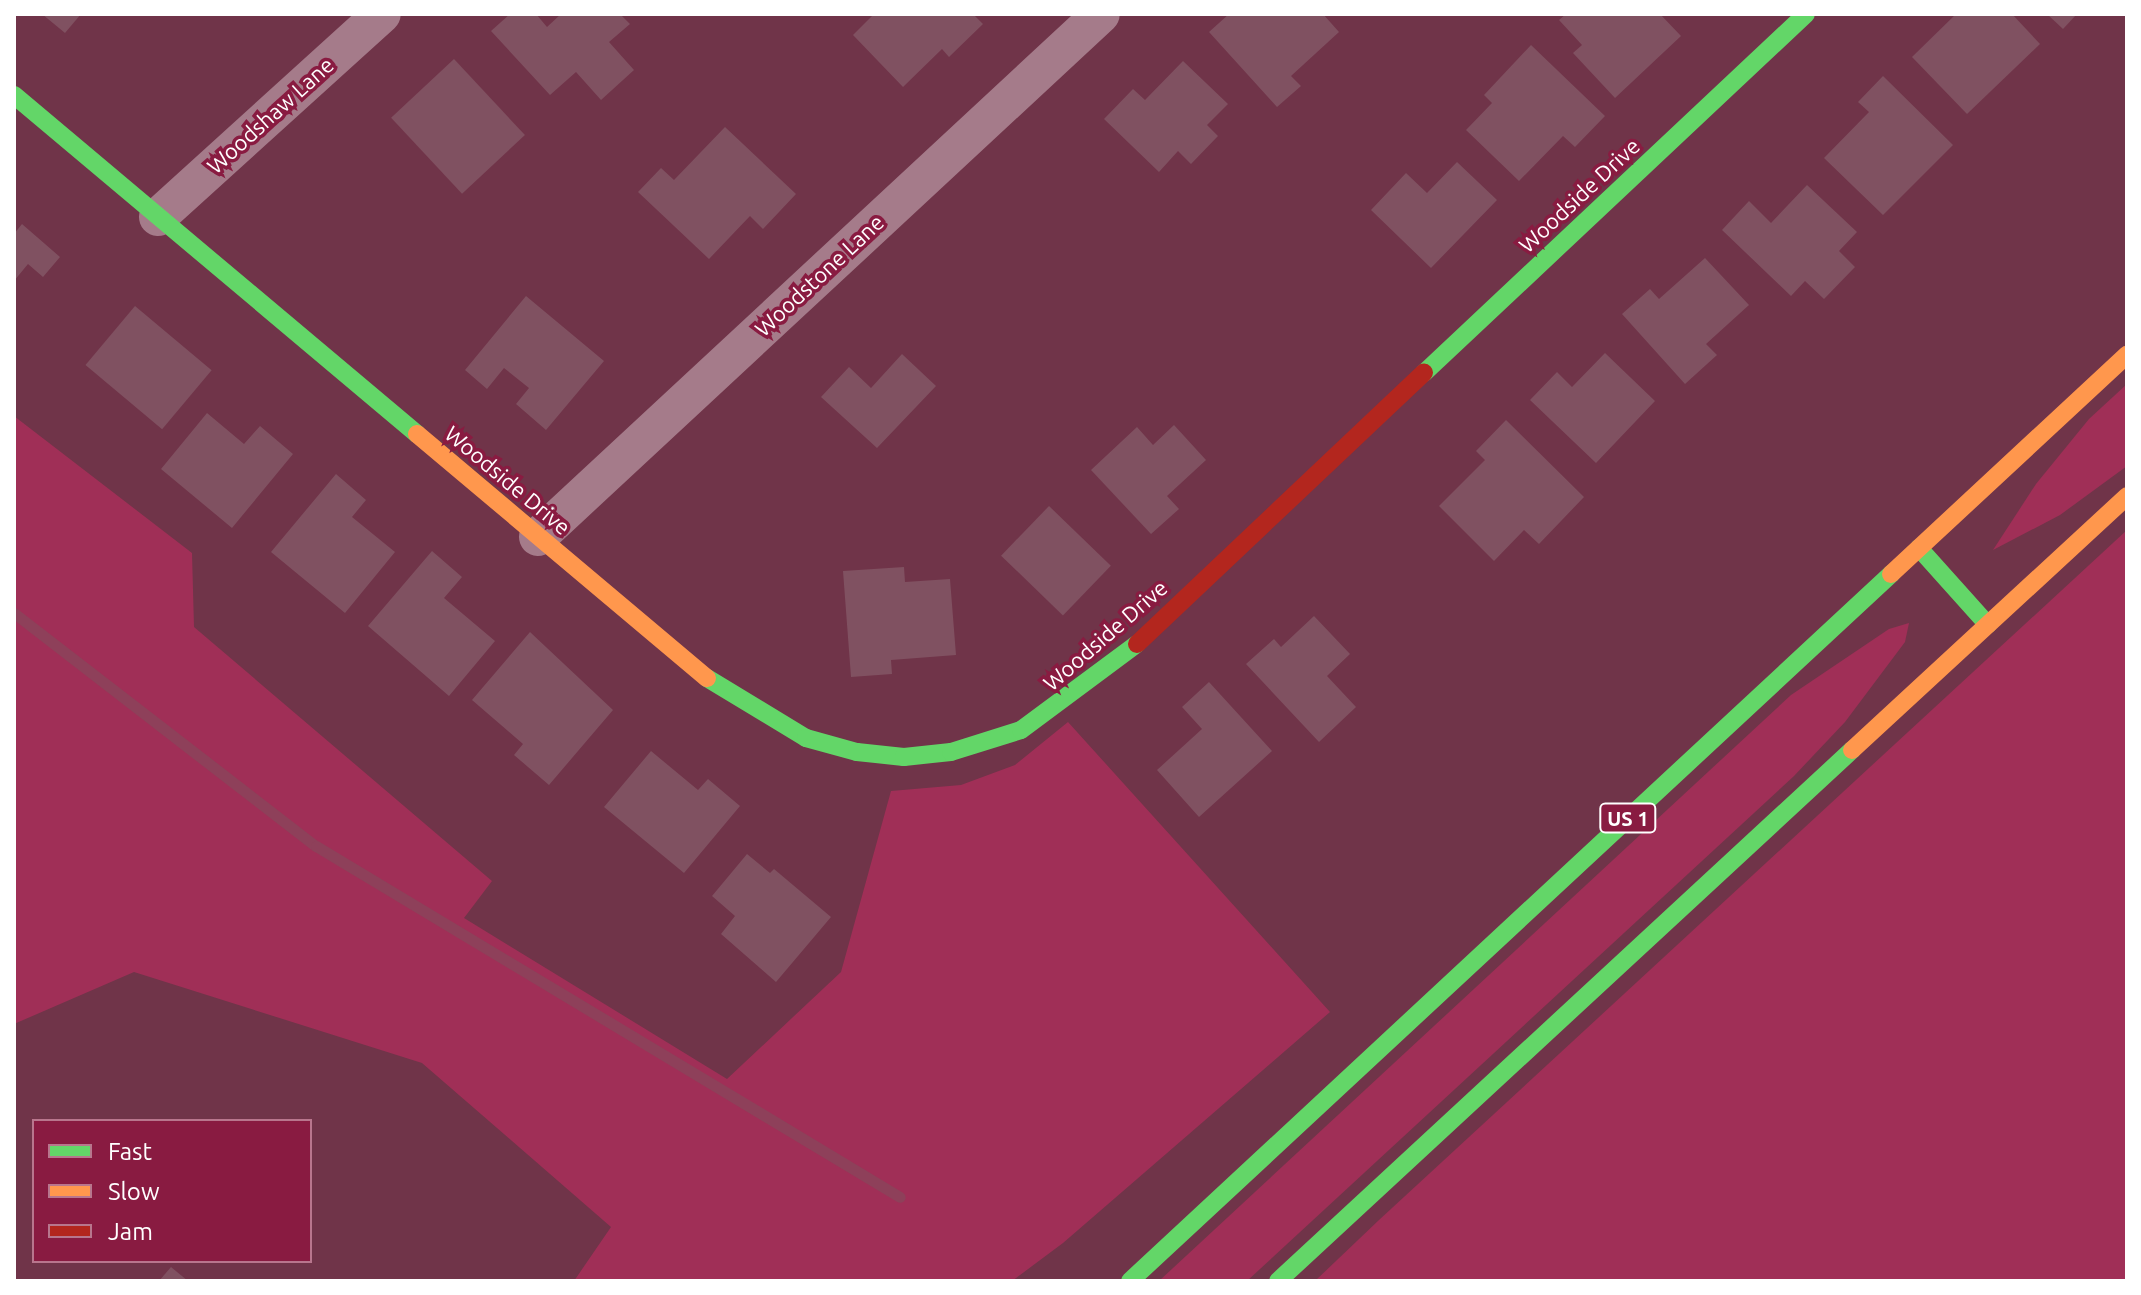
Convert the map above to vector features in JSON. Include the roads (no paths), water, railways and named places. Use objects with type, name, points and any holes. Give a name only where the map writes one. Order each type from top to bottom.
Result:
[{"type":"main road","name":"Woodside Drive","points":[[14,95],[716,685],[789,731],[857,752],[904,757],[951,752],[998,739],[1045,717],[1115,664],[1806,14]]},
{"type":"main road","name":"US 1","points":[[1130,1281],[2127,355]]},
{"type":"main road","points":[[1278,1281],[2127,496]]},
{"type":"main road","points":[[1919,548],[1988,625]]},
{"type":"street","name":"Woodshaw Lane","points":[[158,217],[382,14]]},
{"type":"street","name":"Woodstone Lane","points":[[538,537],[1101,14]]},
{"type":"waterway","points":[[14,613],[316,846],[900,1197]]}]
